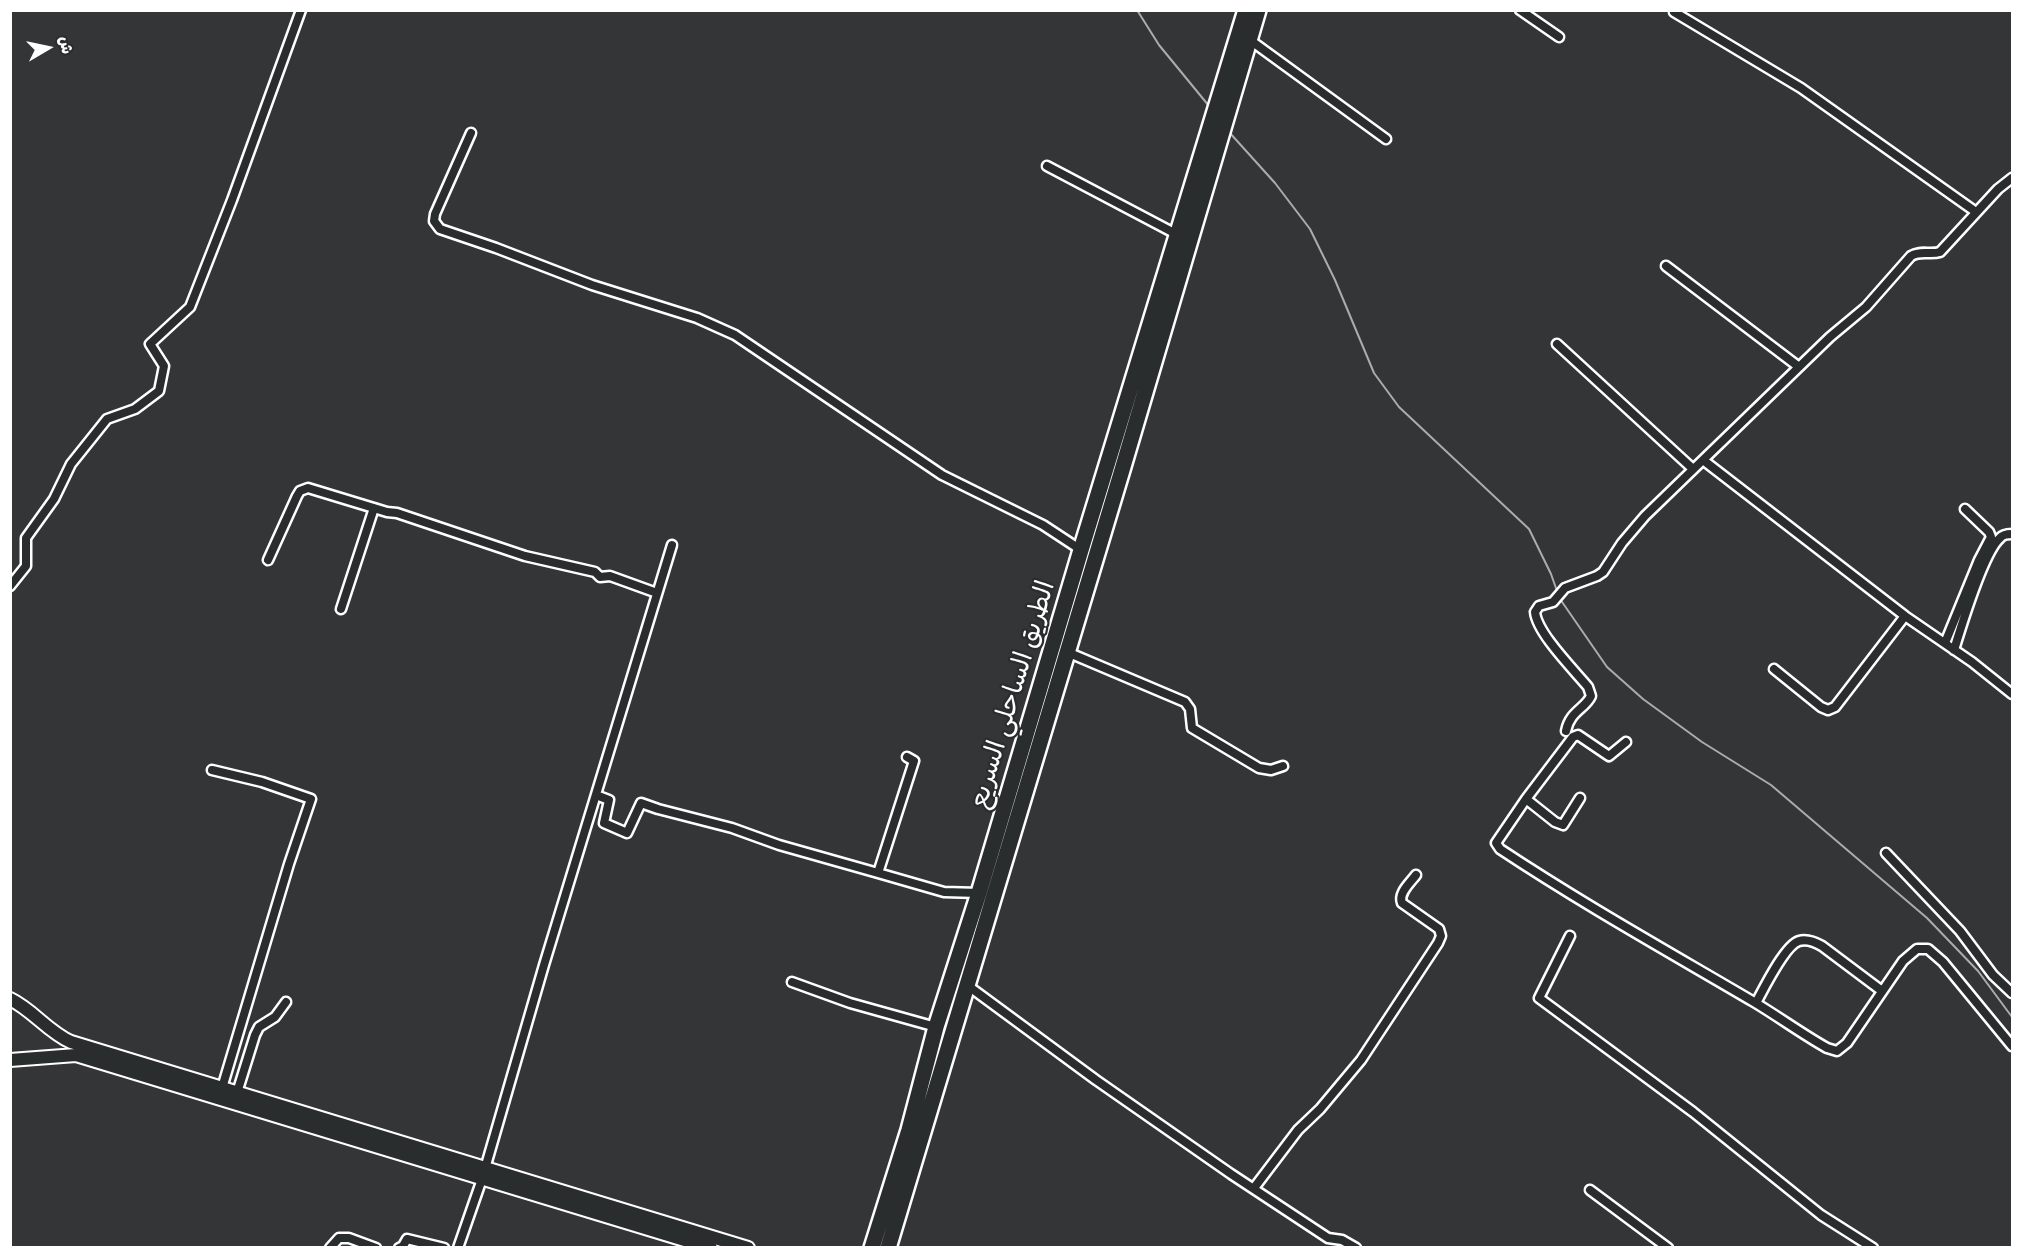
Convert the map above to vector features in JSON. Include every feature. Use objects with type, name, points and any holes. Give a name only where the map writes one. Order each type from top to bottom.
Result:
[{"type":"highway","points":[[1207,159],[1223,106],[1246,10]]},
{"type":"highway","points":[[1223,106],[1250,40],[1258,10]]},
{"type":"highway","name":"الطريق الساحلي السريع","points":[[872,1248],[909,1130],[936,1027],[979,892],[1081,550],[1178,235],[1207,159]]},
{"type":"highway","name":"الطريق الساحلي السريع","points":[[888,1248],[1122,470],[1207,159]]},
{"type":"street","points":[[10,586],[26,566],[26,538],[54,499],[71,464],[107,419],[135,409],[159,391],[164,366],[150,344],[190,308],[301,10]]},
{"type":"street","points":[[1520,10],[1559,37]]},
{"type":"street","points":[[1674,12],[1801,88],[1976,212]]},
{"type":"street","points":[[1250,40],[1386,139]]},
{"type":"street","points":[[471,133],[435,214],[434,221],[440,229],[592,285],[697,318],[735,335],[942,475],[1043,525],[1081,550]]},
{"type":"street","points":[[1047,166],[1178,235]]},
{"type":"street","points":[[1566,731],[1580,706],[1588,702],[1591,696],[1588,687],[1543,632],[1536,619],[1535,612],[1539,606],[1553,602],[1565,588],[1603,572],[1622,543],[1645,516],[1798,368],[1866,307],[1911,256],[1916,253],[1940,252],[1998,189],[2013,178]]},
{"type":"street","points":[[1666,266],[1798,368]]},
{"type":"street","points":[[1557,344],[1693,469]]},
{"type":"street","points":[[1703,460],[1905,616],[2013,694]]},
{"type":"street","points":[[268,560],[291,506],[300,491],[312,489],[397,513],[525,556],[595,572],[600,577],[610,576],[657,593]]},
{"type":"street","points":[[341,609],[374,508]]},
{"type":"street","points":[[1945,643],[1979,560],[1991,537],[1989,532],[1965,510]]},
{"type":"street","points":[[1954,650],[1969,603],[1992,548],[2002,536],[2013,534]]},
{"type":"street","points":[[458,1248],[483,1173],[672,545]]},
{"type":"street","points":[[1774,669],[1821,707],[1827,710],[1835,707],[1905,616]]},
{"type":"street","points":[[1066,652],[1185,702],[1190,709],[1192,728],[1259,768],[1271,770],[1283,766]]},
{"type":"street","points":[[1626,742],[1609,756],[1578,735],[1573,737],[1496,843],[1500,849],[1619,924],[1756,1003],[1827,1048],[1837,1051],[1847,1044],[1903,961],[1917,949],[1928,949],[1943,962],[2013,1046]]},
{"type":"street","points":[[878,873],[914,761],[907,758]]},
{"type":"street","points":[[212,770],[262,782],[311,799],[286,872],[222,1088]]},
{"type":"street","points":[[596,795],[609,800],[604,823],[627,833],[641,803],[732,828],[779,846],[944,892],[979,892]]},
{"type":"street","points":[[1526,799],[1555,822],[1563,825],[1580,798]]},
{"type":"street","points":[[1886,853],[1960,931],[1993,975],[2013,993]]},
{"type":"street","points":[[1254,1188],[1298,1130],[1320,1109],[1361,1060],[1438,943],[1441,936],[1439,929],[1400,900],[1401,895],[1416,875]]},
{"type":"street","points":[[1570,936],[1539,998],[1694,1112],[1821,1215],[1873,1248]]},
{"type":"street","points":[[1756,1003],[1787,952],[1800,941],[1815,942],[1822,946],[1882,991]]},
{"type":"street","points":[[792,982],[850,1003],[936,1027]]},
{"type":"street","points":[[967,984],[1096,1080],[1231,1174],[1328,1238],[1342,1240],[1356,1248]]},
{"type":"street","points":[[10,999],[58,1036],[143,1070],[563,1197],[748,1248]]},
{"type":"street","points":[[236,1098],[259,1027],[275,1017],[286,1002]]},
{"type":"street","points":[[10,1060],[76,1054],[222,1088],[236,1098]]},
{"type":"street","points":[[1590,1190],[1668,1248]]},
{"type":"street","points":[[563,1197],[711,1248]]},
{"type":"street","points":[[330,1248],[339,1238],[349,1238],[376,1248]]},
{"type":"street","points":[[399,1248],[407,1239],[444,1248]]},
{"type":"waterway","points":[[1137,10],[1159,45],[1209,106]]},
{"type":"waterway","points":[[1229,132],[1275,183],[1310,229],[1335,280],[1374,373],[1399,407],[1529,529],[1557,591]]},
{"type":"waterway","points":[[1560,599],[1607,667],[1643,699],[1702,742],[1771,785],[1927,918],[1978,971],[2012,1017]]}]
